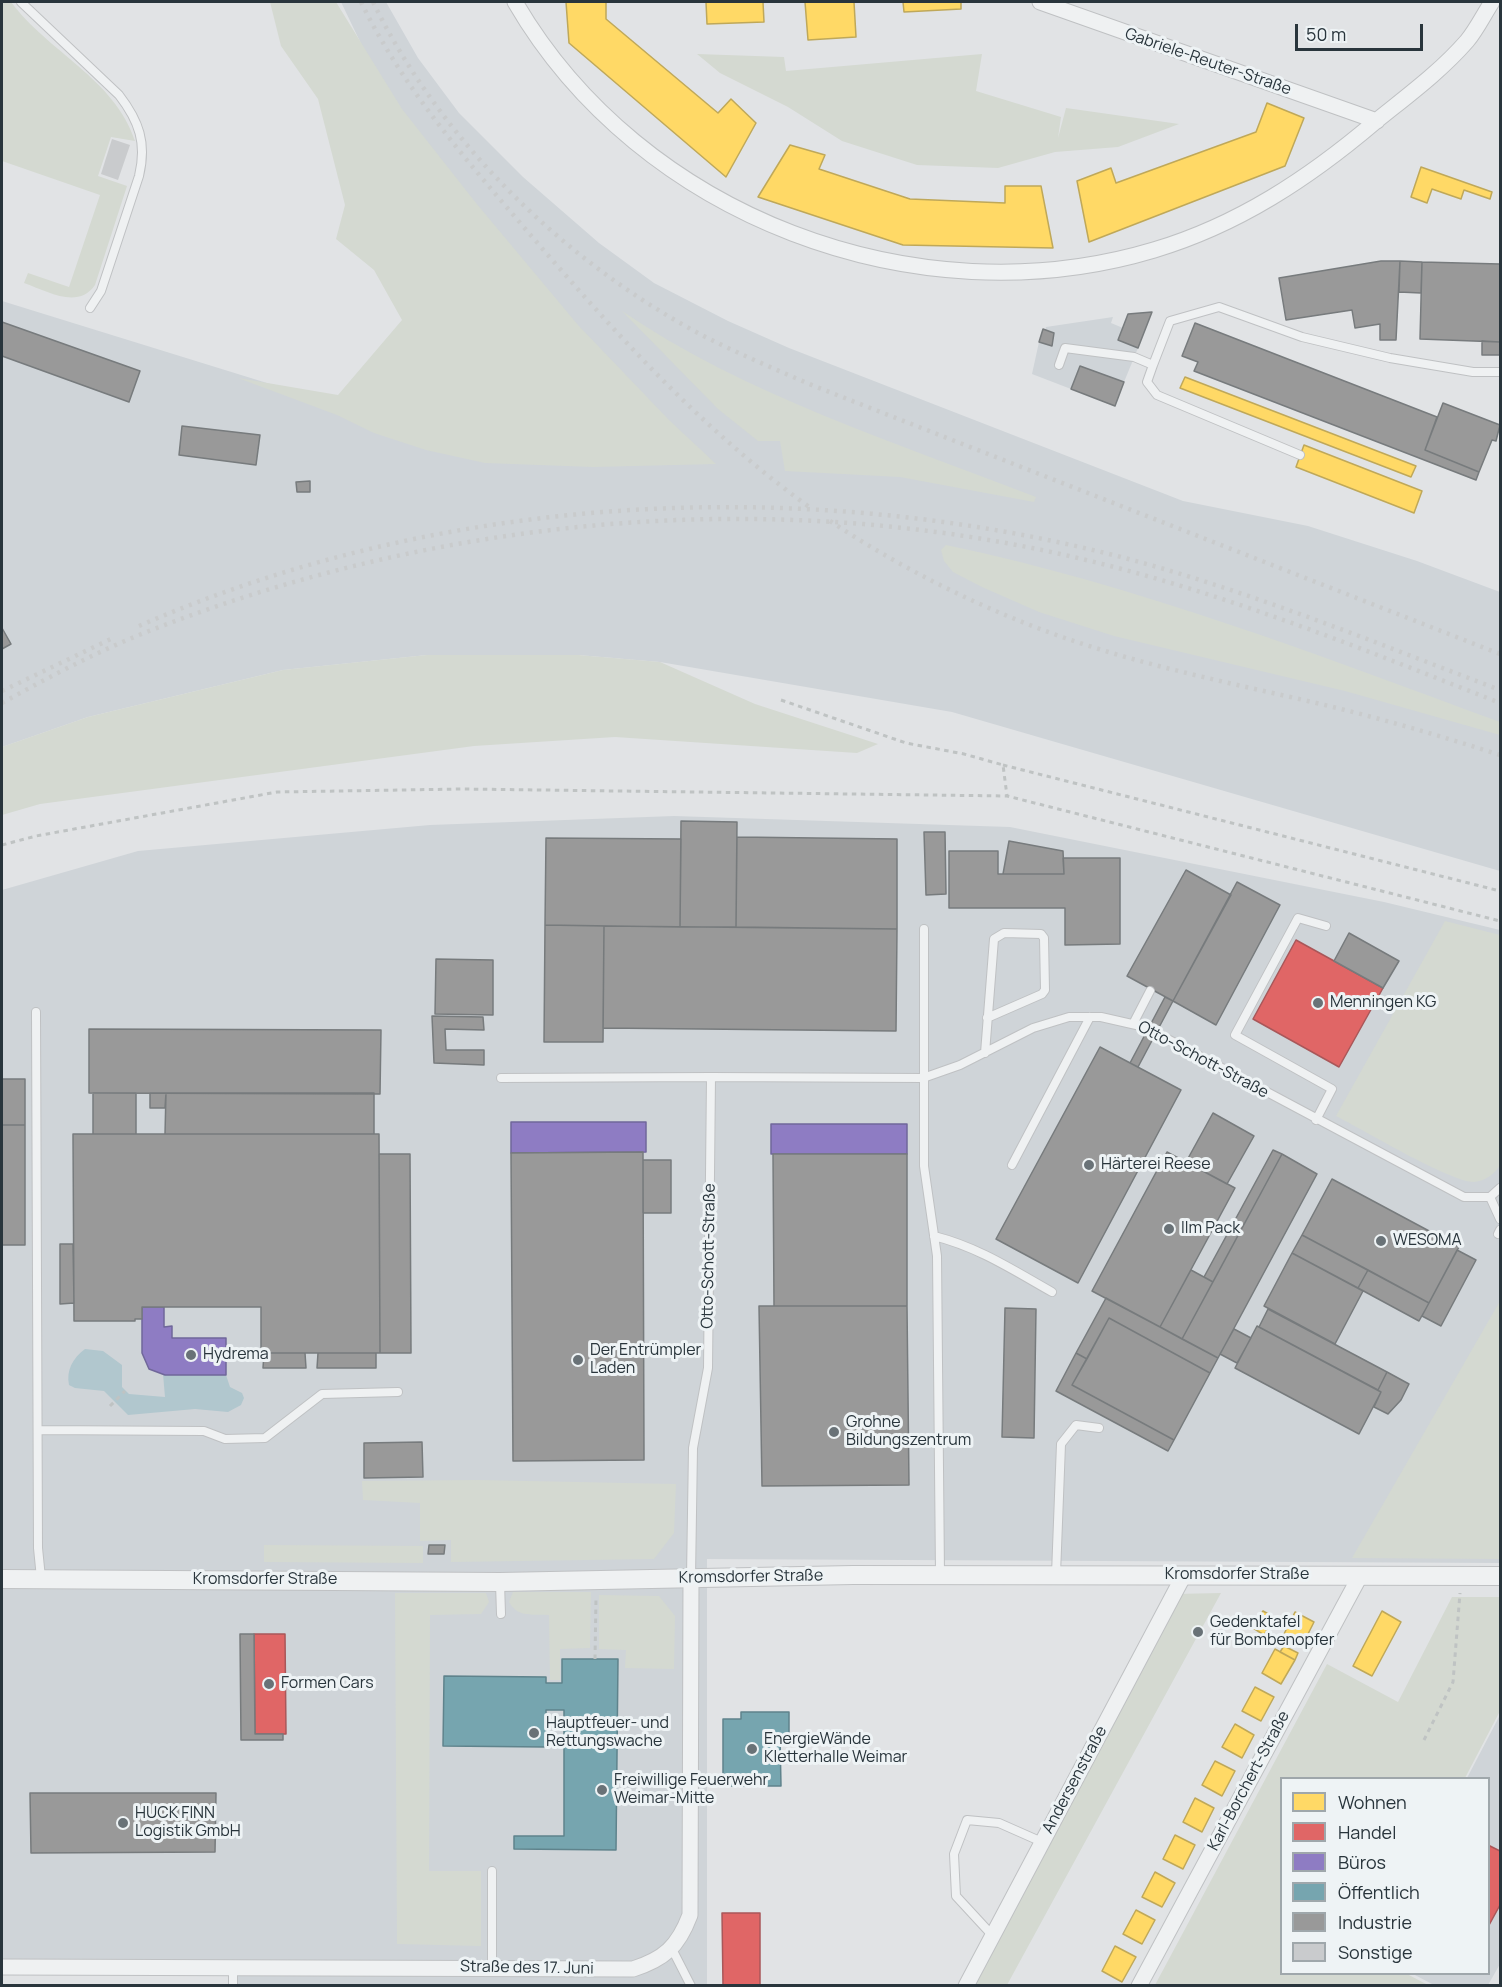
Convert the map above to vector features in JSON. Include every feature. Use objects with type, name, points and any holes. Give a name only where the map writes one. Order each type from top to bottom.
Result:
[{"type":"street","points":[[515,2],[551,56],[597,107],[658,160],[694,185],[777,228],[822,245],[934,269],[1027,272],[1079,267],[1155,250],[1230,221],[1281,194],[1340,152],[1434,74],[1469,39],[1492,2]]},
{"type":"street","name":"Gabriele-Reuter-Straße","points":[[1040,2],[1377,121]]},
{"type":"street","name":"Kromsdorfer Straße","points":[[2,1579],[500,1582],[691,1577],[940,1575],[1500,1576]]},
{"type":"street","name":"Andersenstraße","points":[[966,1986],[1184,1575]]},
{"type":"street","name":"Karl-Borchert-Straße","points":[[1139,1986],[1360,1576]]},
{"type":"street","name":"Straße des 17. Juni","points":[[2,1967],[633,1969],[656,1962],[683,1933],[691,1902],[691,1577]]},
{"type":"lane","points":[[21,2],[119,95],[129,108],[142,135],[142,163],[139,176],[101,291],[90,308]]},
{"type":"lane","points":[[1300,455],[1157,394],[1147,382],[1170,321],[1219,308],[1302,336],[1390,358],[1473,372],[1500,372]]},
{"type":"lane","points":[[1059,365],[1065,348],[1134,357],[1153,365]]},
{"type":"lane","points":[[1316,1120],[1332,1089],[1235,1035],[1298,918],[1326,926]]},
{"type":"lane","points":[[924,929],[924,1166],[934,1236],[939,1372],[940,1575]]},
{"type":"lane","points":[[985,1053],[987,1018],[993,939],[1004,933],[1041,934],[1044,938],[1045,990],[1042,994],[987,1018]]},
{"type":"lane","points":[[1134,1022],[1150,991]]},
{"type":"lane","points":[[36,1012],[41,1579]]},
{"type":"lane","name":"Otto-Schott-Straße","points":[[501,1078],[923,1078],[960,1065],[1033,1028],[1069,1017],[1134,1022],[1464,1197],[1490,1197]]},
{"type":"lane","points":[[1012,1165],[1090,1017]]},
{"type":"lane","name":"Otto-Schott-Straße","points":[[691,1577],[693,1448],[708,1368],[711,1077]]},
{"type":"lane","points":[[1500,1188],[1490,1197],[1500,1219]]},
{"type":"lane","points":[[934,1236],[967,1245],[1052,1292]]},
{"type":"lane","points":[[38,1430],[204,1431],[225,1439],[266,1438],[322,1394],[398,1392]]},
{"type":"lane","points":[[1056,1575],[1061,1444],[1076,1425],[1099,1428]]},
{"type":"lane","points":[[500,1582],[501,1614]]},
{"type":"lane","points":[[992,1935],[956,1896],[954,1854],[967,1820],[999,1823],[1042,1842]]},
{"type":"lane","points":[[492,1871],[492,1968]]},
{"type":"lane","points":[[671,1947],[691,1986]]},
{"type":"lane","points":[[233,1966],[233,1986]]},
{"type":"path","points":[[782,700],[906,743],[964,754],[1500,891]]},
{"type":"path","points":[[1003,765],[1007,796]]},
{"type":"path","points":[[2,845],[36,836],[277,792],[463,789],[1007,796],[1500,921]]},
{"type":"path","points":[[111,1406],[125,1391]]},
{"type":"path","points":[[1424,1740],[1453,1682],[1461,1576]]},
{"type":"path","points":[[595,1659],[596,1581]]},
{"type":"shaded area","points":[[2,2],[11,2],[26,20],[97,83],[125,119],[135,141],[111,137],[98,176],[127,186],[95,285],[80,296],[52,294],[24,283],[28,273],[69,287],[100,195],[2,161]]},
{"type":"shaded area","points":[[270,2],[336,2],[402,109],[476,203],[578,325],[669,420],[716,464],[593,467],[485,463],[426,450],[374,433],[337,415],[238,378],[338,395],[402,320],[374,270],[336,239],[345,205],[318,99],[281,46]]},
{"type":"shaded area","points":[[341,2],[386,2],[418,58],[459,113],[523,177],[599,243],[654,283],[728,321],[789,348],[1183,501],[1308,526],[1417,561],[1500,592],[1500,871],[952,712],[660,662],[578,655],[427,655],[283,670],[88,717],[2,747],[2,301],[296,392],[446,444],[521,310],[365,52]]},
{"type":"shaded area","points":[[697,54],[784,57],[786,71],[982,54],[976,91],[1061,117],[1058,138],[1066,108],[1179,124],[1118,147],[1055,152],[998,168],[917,165],[842,141],[788,107],[720,73]]},
{"type":"shaded area","points":[[622,311],[669,341],[770,393],[876,437],[1036,497],[1034,502],[900,477],[785,471],[780,441],[758,441],[718,409]]},
{"type":"shaded area","points":[[1113,317],[1111,323],[1123,328],[1138,348],[1124,382],[1080,366],[1071,389],[1032,374],[1039,342],[1052,345],[1053,333],[1045,330],[1046,327]]},
{"type":"shaded area","points":[[946,545],[1088,580],[1226,623],[1500,722],[1500,735],[1345,691],[1114,636],[1039,612],[953,572],[944,561],[941,550]]},
{"type":"shaded area","points":[[427,655],[578,655],[660,662],[755,704],[878,744],[857,753],[615,737],[474,746],[40,804],[2,815],[2,747],[88,717],[283,670]]},
{"type":"shaded area","points":[[674,816],[1010,827],[1384,902],[1500,930],[1500,1563],[707,1559],[707,1985],[233,1986],[233,1967],[2,1967],[2,890],[138,851],[430,825]]},
{"type":"shaded area","points":[[1445,921],[1500,935],[1500,1165],[1489,1176],[1474,1182],[1462,1180],[1427,1165],[1336,1116]]},
{"type":"shaded area","points":[[1500,1301],[1500,1559],[1352,1558]]},
{"type":"shaded area","points":[[478,1480],[676,1484],[674,1533],[654,1559],[451,1562],[451,1540],[420,1541],[420,1503],[363,1500],[362,1481]]},
{"type":"shaded area","points":[[264,1545],[423,1546],[423,1563],[264,1562]]},
{"type":"shaded area","points":[[513,1592],[591,1592],[590,1648],[560,1649],[560,1680],[550,1680],[549,1615],[526,1614],[517,1611],[509,1602]]},
{"type":"shaded area","points":[[395,1593],[486,1593],[489,1602],[481,1614],[430,1615],[429,1871],[481,1871],[481,1946],[397,1944]]},
{"type":"shaded area","points":[[1221,1593],[1007,1985],[966,1986],[1174,1594]]},
{"type":"shaded area","points":[[599,1595],[659,1596],[675,1616],[674,1669],[625,1668],[626,1650],[599,1649]]},
{"type":"shaded area","points":[[1452,1597],[1500,1597],[1500,1711],[1466,1777],[1280,1777],[1280,1975],[1409,1975],[1428,1985],[1155,1985],[1327,1664],[1398,1702]]},
{"type":"shaded area","points":[[1500,1715],[1500,1964],[1488,1985],[1434,1985],[1415,1975],[1490,1975],[1490,1777],[1468,1777]]},
{"type":"water","points":[[85,1349],[103,1351],[122,1365],[122,1387],[129,1394],[165,1397],[163,1374],[226,1375],[230,1387],[242,1393],[244,1398],[241,1405],[228,1412],[195,1409],[128,1415],[104,1391],[75,1388],[69,1385],[71,1365]]},
{"type":"building: Wohnen","points":[[566,2],[606,2],[606,19],[718,113],[731,99],[756,123],[726,177],[569,43]]},
{"type":"building: Wohnen","points":[[706,2],[763,2],[764,22],[707,24]]},
{"type":"building: Wohnen","points":[[805,2],[854,2],[856,37],[808,40]]},
{"type":"building: Wohnen","points":[[903,2],[961,2],[961,9],[904,12]]},
{"type":"building: Wohnen","points":[[1267,103],[1304,118],[1285,166],[1089,242],[1077,181],[1111,168],[1116,183],[1256,132]]},
{"type":"building: Wohnen","points":[[790,145],[825,155],[819,169],[910,199],[1005,203],[1005,186],[1041,186],[1053,248],[903,245],[758,197]]},
{"type":"building: Wohnen","points":[[1421,167],[1492,192],[1490,199],[1464,190],[1461,199],[1432,189],[1427,203],[1411,197]]},
{"type":"building: Wohnen","points":[[1185,377],[1416,466],[1411,477],[1180,388]]},
{"type":"building: Wohnen","points":[[1304,445],[1422,491],[1414,513],[1296,467]]},
{"type":"building: Wohnen","points":[[1263,1611],[1274,1617],[1264,1635],[1253,1628]]},
{"type":"building: Wohnen","points":[[1382,1611],[1401,1622],[1372,1676],[1353,1666]]},
{"type":"building: Wohnen","points":[[1295,1612],[1314,1622],[1302,1646],[1283,1636]]},
{"type":"building: Wohnen","points":[[1284,1646],[1298,1653],[1295,1660],[1280,1652]]},
{"type":"building: Wohnen","points":[[1275,1649],[1295,1660],[1281,1684],[1262,1673]]},
{"type":"building: Wohnen","points":[[1255,1687],[1274,1697],[1261,1721],[1242,1711]]},
{"type":"building: Wohnen","points":[[1235,1724],[1254,1735],[1242,1758],[1222,1747]]},
{"type":"building: Wohnen","points":[[1215,1761],[1235,1771],[1222,1796],[1202,1785]]},
{"type":"building: Wohnen","points":[[1195,1798],[1214,1808],[1202,1832],[1183,1822]]},
{"type":"building: Wohnen","points":[[1175,1835],[1195,1845],[1183,1869],[1163,1859]]},
{"type":"building: Wohnen","points":[[1155,1872],[1175,1883],[1162,1907],[1142,1897]]},
{"type":"building: Wohnen","points":[[1136,1910],[1155,1920],[1142,1944],[1123,1934]]},
{"type":"building: Wohnen","points":[[1115,1946],[1136,1957],[1122,1982],[1102,1971]]},
{"type":"building: Handel","name":"Menningen KG","points":[[1296,940],[1383,988],[1339,1067],[1253,1019]]},
{"type":"building: Handel","points":[[254,1634],[285,1634],[286,1734],[255,1734]]},
{"type":"building: Handel","points":[[1490,1846],[1500,1851],[1500,1905],[1490,1923]]},
{"type":"building: Handel","points":[[722,1913],[760,1913],[760,1986],[723,1986]]},
{"type":"building: Büros","points":[[511,1122],[646,1122],[646,1152],[511,1153]]},
{"type":"building: Büros","points":[[771,1124],[907,1124],[907,1154],[771,1154]]},
{"type":"building: Büros","points":[[142,1307],[164,1307],[164,1327],[172,1326],[172,1338],[226,1338],[226,1375],[165,1375],[149,1369],[142,1353]]},
{"type":"building: Öffentlich","points":[[562,1659],[618,1659],[616,1850],[514,1849],[514,1836],[564,1836],[564,1710],[546,1710],[546,1747],[443,1746],[444,1676],[546,1677],[546,1683],[562,1683]]},
{"type":"building: Öffentlich","name":"EnergieWände Kletterhalle Weimar","points":[[741,1712],[789,1712],[789,1737],[780,1737],[781,1786],[723,1786],[723,1719],[741,1719]]},
{"type":"building: Industrie","points":[[1381,261],[1400,261],[1396,340],[1380,340],[1380,324],[1355,328],[1352,310],[1286,320],[1279,278]]},
{"type":"building: Industrie","points":[[1400,261],[1422,262],[1421,293],[1399,292]]},
{"type":"building: Industrie","points":[[1422,262],[1500,264],[1500,342],[1420,339]]},
{"type":"building: Industrie","points":[[1152,312],[1138,348],[1118,340],[1128,314]]},
{"type":"building: Industrie","points":[[2,322],[140,371],[129,402],[2,356]]},
{"type":"building: Industrie","points":[[1195,323],[1437,417],[1425,450],[1479,472],[1476,480],[1194,371],[1198,362],[1182,356]]},
{"type":"building: Industrie","points":[[1043,329],[1054,333],[1052,346],[1039,342]]},
{"type":"building: Industrie","points":[[1482,341],[1500,342],[1500,355],[1482,355]]},
{"type":"building: Industrie","points":[[1080,366],[1124,382],[1115,406],[1071,389]]},
{"type":"building: Industrie","points":[[1443,403],[1500,425],[1496,441],[1492,440],[1479,472],[1425,450]]},
{"type":"building: Industrie","points":[[182,426],[260,435],[256,465],[179,455]]},
{"type":"building: Industrie","points":[[310,481],[310,492],[297,492],[296,482]]},
{"type":"building: Industrie","points":[[2,628],[11,644],[2,649]]},
{"type":"building: Industrie","points":[[681,821],[737,822],[736,927],[680,927]]},
{"type":"building: Industrie","points":[[924,832],[945,832],[946,894],[926,895]]},
{"type":"building: Industrie","points":[[737,837],[897,839],[897,929],[736,927]]},
{"type":"building: Industrie","points":[[546,838],[681,839],[680,927],[545,925]]},
{"type":"building: Industrie","points":[[1009,841],[1063,851],[1064,874],[1003,874]]},
{"type":"building: Industrie","points":[[949,851],[998,851],[998,874],[1064,874],[1063,858],[1120,858],[1120,944],[1065,945],[1065,908],[949,908]]},
{"type":"building: Industrie","points":[[1186,870],[1231,895],[1173,1001],[1127,976]]},
{"type":"building: Industrie","points":[[1237,882],[1280,905],[1216,1025],[1173,1001]]},
{"type":"building: Industrie","points":[[545,925],[604,926],[603,1042],[544,1042]]},
{"type":"building: Industrie","points":[[604,926],[897,929],[896,1031],[603,1028]]},
{"type":"building: Industrie","points":[[1349,933],[1399,961],[1383,988],[1334,961]]},
{"type":"building: Industrie","points":[[436,959],[493,960],[493,1015],[435,1014]]},
{"type":"building: Industrie","points":[[1165,997],[1173,1001],[1138,1067],[1130,1063]]},
{"type":"building: Industrie","points":[[432,1016],[483,1017],[484,1030],[445,1029],[446,1050],[484,1050],[484,1065],[434,1063]]},
{"type":"building: Industrie","points":[[89,1029],[381,1030],[380,1094],[89,1093]]},
{"type":"building: Industrie","name":"Härterei Reese","points":[[1100,1047],[1181,1090],[1078,1283],[996,1239]]},
{"type":"building: Industrie","points":[[2,1079],[25,1079],[25,1125],[2,1125]]},
{"type":"building: Industrie","points":[[93,1093],[136,1093],[136,1134],[93,1134]]},
{"type":"building: Industrie","points":[[150,1093],[166,1093],[165,1108],[150,1108]]},
{"type":"building: Industrie","points":[[166,1093],[374,1093],[374,1134],[165,1134]]},
{"type":"building: Industrie","points":[[1213,1113],[1254,1136],[1227,1184],[1186,1162]]},
{"type":"building: Industrie","points":[[2,1125],[25,1125],[25,1245],[2,1245]]},
{"type":"building: Industrie","points":[[73,1134],[379,1134],[380,1353],[261,1353],[261,1307],[142,1307],[142,1319],[135,1319],[135,1321],[74,1321]]},
{"type":"building: Industrie","points":[[1273,1150],[1282,1154],[1213,1282],[1204,1277]]},
{"type":"building: Industrie","name":"Der Entrümpler Laden","points":[[643,1152],[644,1460],[513,1461],[511,1153]]},
{"type":"building: Industrie","name":"Ilm Pack","points":[[1167,1152],[1235,1188],[1160,1327],[1092,1291]]},
{"type":"building: Industrie","points":[[379,1154],[410,1154],[411,1353],[380,1353]]},
{"type":"building: Industrie","points":[[773,1154],[907,1154],[907,1306],[774,1306]]},
{"type":"building: Industrie","points":[[1282,1154],[1317,1174],[1218,1358],[1182,1339]]},
{"type":"building: Industrie","points":[[643,1160],[671,1160],[671,1213],[643,1213]]},
{"type":"building: Industrie","name":"WESOMA","points":[[1332,1179],[1459,1247],[1429,1303],[1302,1235]]},
{"type":"building: Industrie","points":[[1302,1235],[1368,1270],[1358,1288],[1292,1253]]},
{"type":"building: Industrie","points":[[60,1244],[73,1244],[74,1303],[60,1304]]},
{"type":"building: Industrie","points":[[1457,1250],[1476,1260],[1441,1326],[1422,1316]]},
{"type":"building: Industrie","points":[[1292,1253],[1363,1291],[1335,1344],[1264,1306]]},
{"type":"building: Industrie","points":[[1191,1270],[1213,1282],[1182,1339],[1160,1327]]},
{"type":"building: Industrie","points":[[1368,1270],[1429,1303],[1419,1321],[1358,1288]]},
{"type":"building: Industrie","points":[[1106,1298],[1218,1358],[1210,1373],[1109,1318],[1087,1359],[1076,1353]]},
{"type":"building: Industrie","name":"Grohne Bildungszentrum","points":[[759,1306],[907,1306],[909,1485],[762,1486]]},
{"type":"building: Industrie","points":[[1005,1308],[1036,1309],[1034,1438],[1002,1437]]},
{"type":"building: Industrie","points":[[1268,1309],[1387,1372],[1378,1390],[1259,1327]]},
{"type":"building: Industrie","points":[[1109,1318],[1210,1373],[1174,1440],[1072,1385]]},
{"type":"building: Industrie","points":[[1257,1326],[1381,1392],[1359,1434],[1235,1368]]},
{"type":"building: Industrie","points":[[1234,1329],[1251,1338],[1237,1363],[1220,1354]]},
{"type":"building: Industrie","points":[[264,1353],[305,1353],[306,1368],[263,1368]]},
{"type":"building: Industrie","points":[[318,1353],[376,1353],[376,1368],[317,1368]]},
{"type":"building: Industrie","points":[[1076,1353],[1087,1359],[1072,1385],[1174,1440],[1168,1451],[1056,1391]]},
{"type":"building: Industrie","points":[[1387,1372],[1409,1384],[1401,1400],[1388,1414],[1374,1407],[1381,1392],[1378,1390]]},
{"type":"building: Industrie","points":[[422,1442],[423,1477],[364,1478],[364,1443]]},
{"type":"building: Industrie","points":[[429,1545],[445,1545],[444,1554],[428,1554]]},
{"type":"building: Industrie","points":[[240,1634],[254,1634],[255,1734],[283,1734],[283,1740],[241,1740]]},
{"type":"building: Industrie","name":"HUCK FINN Logistik GmbH","points":[[30,1793],[216,1793],[215,1852],[31,1853]]},
{"type":"building: Sonstige","points":[[112,139],[130,145],[118,180],[101,174]]},
{"type":"railway","points":[[361,2],[378,34],[416,94],[482,178],[561,270],[627,343],[697,414],[772,479],[812,509]]},
{"type":"railway","points":[[373,2],[401,53],[433,102],[470,149],[510,192],[554,233],[600,270],[648,304],[698,333],[814,386],[1500,654]]},
{"type":"railway","points":[[139,626],[256,581],[376,547],[499,524],[624,510],[750,507],[875,514],[999,531],[1121,557],[1265,602],[1500,690]]},
{"type":"railway","points":[[2,703],[74,665],[149,631],[262,592],[377,560],[495,538],[613,524],[732,519],[851,523],[969,537],[1086,560],[1244,606],[1347,643],[1500,703]]},
{"type":"railway","points":[[830,521],[886,556],[944,587],[1034,627],[1065,638],[1157,666],[1383,720],[1500,755]]},
{"type":"railway","points":[[2,691],[115,637]]},
{"type":"place","name":"Menningen KG","points":[[1318,1003]]},
{"type":"place","name":"Härterei Reese","points":[[1089,1165]]},
{"type":"place","name":"Ilm Pack","points":[[1169,1229]]},
{"type":"place","name":"WESOMA","points":[[1381,1241]]},
{"type":"place","name":"Hydrema","points":[[191,1355]]},
{"type":"place","name":"Der Entrümpler Laden","points":[[578,1360]]},
{"type":"place","name":"Grohne Bildungszentrum","points":[[834,1432]]},
{"type":"place","name":"Gedenktafel für Bombenopfer","points":[[1198,1632]]},
{"type":"place","name":"Formen Cars","points":[[269,1684]]},
{"type":"place","name":"Hauptfeuer- und Rettungswache","points":[[534,1733]]},
{"type":"place","name":"EnergieWände Kletterhalle Weimar","points":[[752,1749]]},
{"type":"place","name":"Freiwillige Feuerwehr Weimar-Mitte","points":[[602,1790]]},
{"type":"place","name":"HUCK FINN Logistik GmbH","points":[[123,1823]]}]
